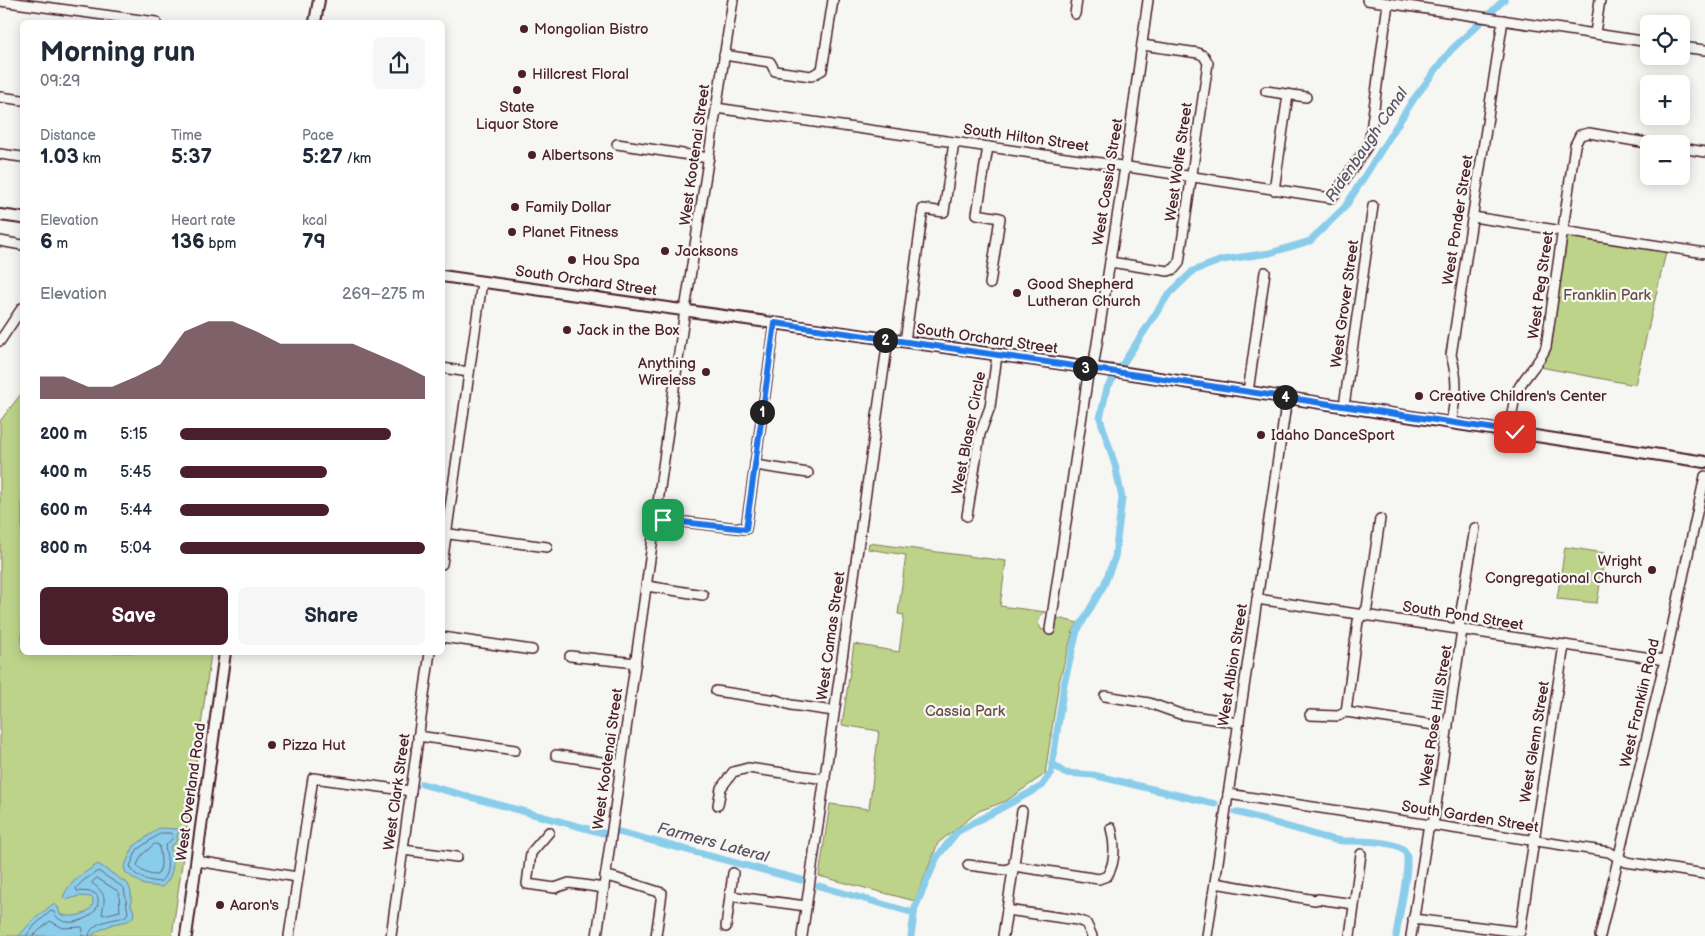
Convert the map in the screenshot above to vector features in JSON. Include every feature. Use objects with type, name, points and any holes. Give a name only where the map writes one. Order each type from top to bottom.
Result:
[{"type":"main road","points":[[315,20],[319,0]]},
{"type":"main road","points":[[0,215],[20,218]]},
{"type":"main road","name":"South Orchard Street","points":[[445,276],[1091,368],[1705,462]]},
{"type":"main road","name":"West Overland Road","points":[[186,936],[225,655]]},
{"type":"street","name":"West Kootenai Street","points":[[597,936],[685,310],[732,0]]},
{"type":"street","points":[[724,55],[770,62],[775,71],[811,76],[822,70],[832,0]]},
{"type":"street","points":[[1076,14],[1078,0]]},
{"type":"street","name":"West Cassia Street","points":[[1050,630],[1125,167],[1148,0]]},
{"type":"street","points":[[1367,0],[1640,40]]},
{"type":"street","points":[[1431,10],[1433,0]]},
{"type":"street","points":[[1596,33],[1600,0]]},
{"type":"street","points":[[0,2],[32,3],[143,20]]},
{"type":"street","name":"South Hilton Street","points":[[716,108],[988,146],[1331,198],[1368,145],[1388,3]]},
{"type":"street","name":"West Ponder Street","points":[[1451,423],[1457,388],[1457,376],[1451,355],[1473,217],[1498,20]]},
{"type":"street","name":"West Wolfe Street","points":[[1110,262],[1168,271],[1174,269],[1178,263],[1208,63],[1204,56],[1198,53],[1142,45]]},
{"type":"street","points":[[1690,48],[1705,50]]},
{"type":"street","points":[[1266,91],[1306,97]]},
{"type":"street","points":[[1274,190],[1288,95]]},
{"type":"street","points":[[0,97],[20,100]]},
{"type":"street","name":"West Peg Street","points":[[1510,432],[1514,401],[1519,388],[1541,358],[1546,347],[1575,145],[1580,135],[1589,133],[1640,142]]},
{"type":"street","points":[[904,342],[923,209],[944,212],[954,142]]},
{"type":"street","points":[[617,144],[708,158]]},
{"type":"street","points":[[988,146],[977,214],[1000,218],[990,284]]},
{"type":"street","points":[[1690,150],[1705,152]]},
{"type":"street","points":[[0,154],[20,158]]},
{"type":"street","name":"West Grover Street","points":[[1344,406],[1373,206]]},
{"type":"street","points":[[1473,217],[1705,253]]},
{"type":"street","points":[[0,241],[20,245]]},
{"type":"street","points":[[1248,392],[1265,272]]},
{"type":"street","points":[[482,282],[445,533],[547,548]]},
{"type":"street","points":[[0,341],[20,311]]},
{"type":"street","points":[[657,519],[746,529],[775,323]]},
{"type":"street","name":"West Camas Street","points":[[802,936],[804,906],[825,779],[888,340]]},
{"type":"street","name":"West Blaser Circle","points":[[967,516],[980,434],[990,407],[997,355]]},
{"type":"street","points":[[445,368],[469,372]]},
{"type":"street","name":"West Albion Street","points":[[1207,936],[1288,398]]},
{"type":"street","points":[[755,465],[808,473]]},
{"type":"street","name":"West Franklin Road","points":[[1600,936],[1705,476]]},
{"type":"street","points":[[1346,712],[1358,621],[1366,608],[1380,519]]},
{"type":"street","name":"West Rose Hill Street","points":[[1411,936],[1428,830],[1433,825],[1462,630],[1459,623],[1475,528]]},
{"type":"street","points":[[647,586],[703,595]]},
{"type":"street","name":"South Pond Street","points":[[1257,599],[1664,660]]},
{"type":"street","points":[[445,637],[532,650]]},
{"type":"street","name":"West Glenn Street","points":[[1413,919],[1520,932],[1564,645]]},
{"type":"street","name":"West Clark Street","points":[[391,936],[430,655]]},
{"type":"street","points":[[570,656],[636,663]]},
{"type":"street","points":[[716,691],[834,711]]},
{"type":"street","points":[[1105,696],[1149,703],[1180,714],[1239,723]]},
{"type":"street","points":[[1310,715],[1338,716],[1346,712],[1448,727]]},
{"type":"street","points":[[418,736],[516,750]]},
{"type":"street","points":[[556,755],[621,765]]},
{"type":"street","points":[[718,805],[720,788],[733,772],[748,768],[825,779]]},
{"type":"street","points":[[289,936],[313,778],[411,791]]},
{"type":"street","name":"South Garden Street","points":[[1228,794],[1609,852],[1626,862],[1705,874]]},
{"type":"street","points":[[1003,936],[1022,811]]},
{"type":"street","points":[[968,865],[1006,870],[1014,866],[1099,878],[1107,876],[1111,870],[1114,844],[1111,828]]},
{"type":"street","points":[[550,832],[531,853],[527,884],[555,888],[569,883],[604,888]]},
{"type":"street","points":[[403,850],[457,857]]},
{"type":"street","points":[[1350,936],[1361,854]]},
{"type":"street","points":[[196,861],[297,877]]},
{"type":"street","points":[[726,927],[733,873]]},
{"type":"street","points":[[605,876],[662,894],[656,936]]},
{"type":"street","points":[[1215,884],[1315,900],[1354,904]]},
{"type":"street","points":[[730,896],[804,906]]},
{"type":"street","points":[[1007,910],[1077,920],[1086,924],[1092,936]]},
{"type":"green space","name":"Franklin Park","points":[[1567,237],[1666,252],[1635,385],[1540,367],[1551,349]]},
{"type":"green space","points":[[20,395],[20,655],[211,655],[172,936],[0,936],[0,421]]},
{"type":"green space","name":"Cassia Park","points":[[869,543],[1006,561],[1000,606],[1046,612],[1041,615],[1038,623],[1041,629],[1046,631],[1054,627],[1058,618],[1078,623],[1073,631],[1059,682],[1045,774],[1006,801],[979,811],[938,843],[915,901],[819,876],[830,804],[869,809],[879,731],[842,725],[854,644],[899,652],[904,615],[898,614],[906,555],[868,549]]},
{"type":"green space","points":[[1565,547],[1605,553],[1597,603],[1557,599]]},
{"type":"water","points":[[159,828],[179,829],[176,842],[170,847],[173,858],[171,874],[162,887],[144,885],[126,873],[124,867],[134,846]]},
{"type":"water","points":[[98,864],[128,884],[131,892],[133,917],[128,921],[113,924],[91,936],[19,936],[32,921],[53,904],[58,907],[60,914],[65,916],[83,914],[88,911],[92,907],[92,897],[79,896],[66,900],[63,897],[73,882]]},
{"type":"waterway","name":"Ridenbaugh Canal","points":[[911,936],[915,908],[937,857],[957,832],[1042,786],[1051,773],[1064,684],[1077,631],[1104,585],[1115,557],[1122,498],[1115,465],[1100,418],[1107,388],[1168,295],[1193,271],[1222,260],[1270,253],[1310,241],[1345,207],[1413,100],[1451,50],[1504,0]]},
{"type":"waterway","points":[[1052,763],[1064,773],[1093,775],[1215,804]]},
{"type":"waterway","name":"Farmers Lateral","points":[[422,784],[603,833]]},
{"type":"waterway","points":[[1236,812],[1328,838],[1344,841],[1387,843],[1402,849],[1406,853],[1407,869],[1396,936]]},
{"type":"waterway","name":"Farmers Lateral","points":[[619,832],[801,880]]},
{"type":"waterway","name":"Farmers Lateral","points":[[819,886],[914,913]]},
{"type":"place","name":"Mongolian Bistro","points":[[524,29]]},
{"type":"place","name":"Hillcrest Floral","points":[[522,74]]},
{"type":"place","name":"State Liquor Store","points":[[517,90]]},
{"type":"place","name":"Albertsons","points":[[532,155]]},
{"type":"place","name":"Family Dollar","points":[[515,207]]},
{"type":"place","name":"Planet Fitness","points":[[512,232]]},
{"type":"place","name":"Jacksons","points":[[665,251]]},
{"type":"place","name":"Hou Spa","points":[[572,260]]},
{"type":"place","name":"Good Shepherd Lutheran Church","points":[[1017,293]]},
{"type":"place","name":"Jack in the Box","points":[[567,330]]},
{"type":"place","name":"Anything Wireless","points":[[706,372]]},
{"type":"place","name":"Creative Children's Center","points":[[1419,396]]},
{"type":"place","name":"Idaho DanceSport","points":[[1261,435]]},
{"type":"place","name":"Wright Congregational Church","points":[[1652,570]]},
{"type":"place","name":"Pizza Hut","points":[[272,745]]},
{"type":"place","name":"Aaron's","points":[[220,905]]},
{"type":"route","points":[[663,520],[746,529],[775,323],[1515,432]]}]
